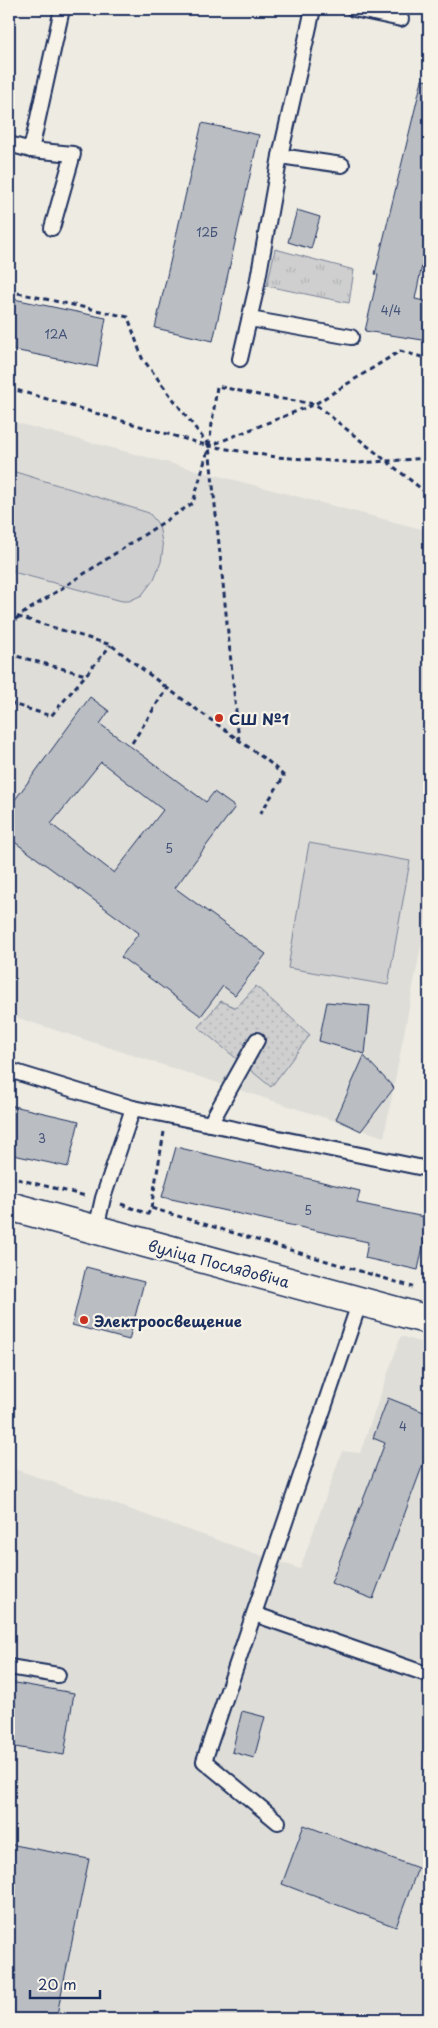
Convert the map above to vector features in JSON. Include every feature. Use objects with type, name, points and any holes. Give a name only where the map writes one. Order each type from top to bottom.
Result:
[{"type":"street","name":"вуліца Послядовіча","points":[[9,1206],[429,1320]]},
{"type":"lane","points":[[31,150],[62,9]]},
{"type":"lane","points":[[240,359],[250,319],[280,156],[313,9]]},
{"type":"lane","points":[[354,9],[402,19]]},
{"type":"lane","points":[[9,144],[31,150],[73,154],[52,228]]},
{"type":"lane","points":[[280,156],[342,165]]},
{"type":"lane","points":[[250,319],[351,337]]},
{"type":"lane","points":[[210,1124],[257,1040]]},
{"type":"lane","points":[[9,1070],[132,1108],[428,1169]]},
{"type":"lane","points":[[96,1229],[103,1198],[132,1108]]},
{"type":"lane","points":[[278,1822],[204,1760],[360,1301]]},
{"type":"lane","points":[[254,1614],[429,1675]]},
{"type":"lane","points":[[9,1667],[58,1675]]},
{"type":"path","points":[[9,291],[128,317],[142,358],[209,446],[239,741]]},
{"type":"path","points":[[209,446],[315,404],[400,351],[429,359]]},
{"type":"path","points":[[9,626],[19,616],[193,503],[209,446],[217,386],[263,396],[315,404],[429,495]]},
{"type":"path","points":[[9,388],[209,446],[276,457],[359,463],[429,458]]},
{"type":"path","points":[[9,614],[111,645],[284,776],[260,814]]},
{"type":"path","points":[[9,703],[52,716],[111,645]]},
{"type":"path","points":[[9,654],[86,675]]},
{"type":"path","points":[[132,743],[167,688]]},
{"type":"path","points":[[9,1177],[75,1194],[103,1198],[148,1214],[151,1208],[165,1127]]},
{"type":"path","points":[[151,1208],[420,1289]]},
{"type":"shaded area","name":"СШ №1","points":[[9,421],[429,531],[429,905],[384,1137],[9,1015]]},
{"type":"shaded area","points":[[401,1336],[429,1345],[429,2019],[9,2019],[9,1467],[300,1569],[342,1451],[360,1453]]},
{"type":"green space","points":[[275,249],[354,270],[349,303],[267,286]]},
{"type":"green space","points":[[9,470],[149,513],[159,525],[163,548],[161,562],[154,579],[142,595],[129,601],[122,601],[9,571]]},
{"type":"green space","points":[[309,843],[410,861],[388,985],[288,968]]},
{"type":"green space","points":[[256,986],[310,1035],[271,1087],[198,1027],[221,1001],[236,1008]]},
{"type":"building","points":[[422,80],[429,81],[429,232],[415,299],[429,302],[429,341],[365,331],[378,275],[375,274]]},
{"type":"building","points":[[202,123],[259,135],[213,341],[155,328]]},
{"type":"building","points":[[297,210],[320,217],[311,249],[288,242]]},
{"type":"building","points":[[9,298],[106,318],[97,367],[9,349]]},
{"type":"building","points":[[90,697],[109,711],[100,724],[206,802],[214,792],[235,807],[175,888],[266,954],[235,995],[223,986],[201,1016],[121,957],[139,933],[9,838],[9,808]],"holes":[[[101,762],[163,810],[114,873],[51,824]]]},
{"type":"building","points":[[327,1002],[370,1006],[365,1054],[319,1041]]},
{"type":"building","points":[[364,1056],[394,1088],[361,1131],[336,1119]]},
{"type":"building","points":[[9,1105],[79,1121],[68,1167],[9,1154]]},
{"type":"building","points":[[176,1147],[360,1191],[357,1203],[429,1218],[418,1270],[365,1258],[368,1242],[162,1197]]},
{"type":"building","points":[[86,1267],[144,1282],[129,1340],[72,1325]]},
{"type":"building","points":[[388,1398],[429,1414],[429,1448],[373,1599],[331,1583],[385,1443],[373,1438]]},
{"type":"building","points":[[9,1682],[74,1693],[64,1755],[9,1746]]},
{"type":"building","points":[[242,1711],[265,1717],[254,1758],[232,1752]]},
{"type":"building","points":[[304,1825],[418,1868],[396,1927],[282,1884]]},
{"type":"building","points":[[9,1844],[89,1859],[56,2019],[9,2019]]},
{"type":"place","name":"СШ №1","points":[[219,718]]},
{"type":"place","name":"Электроосвещение","points":[[84,1320]]}]
